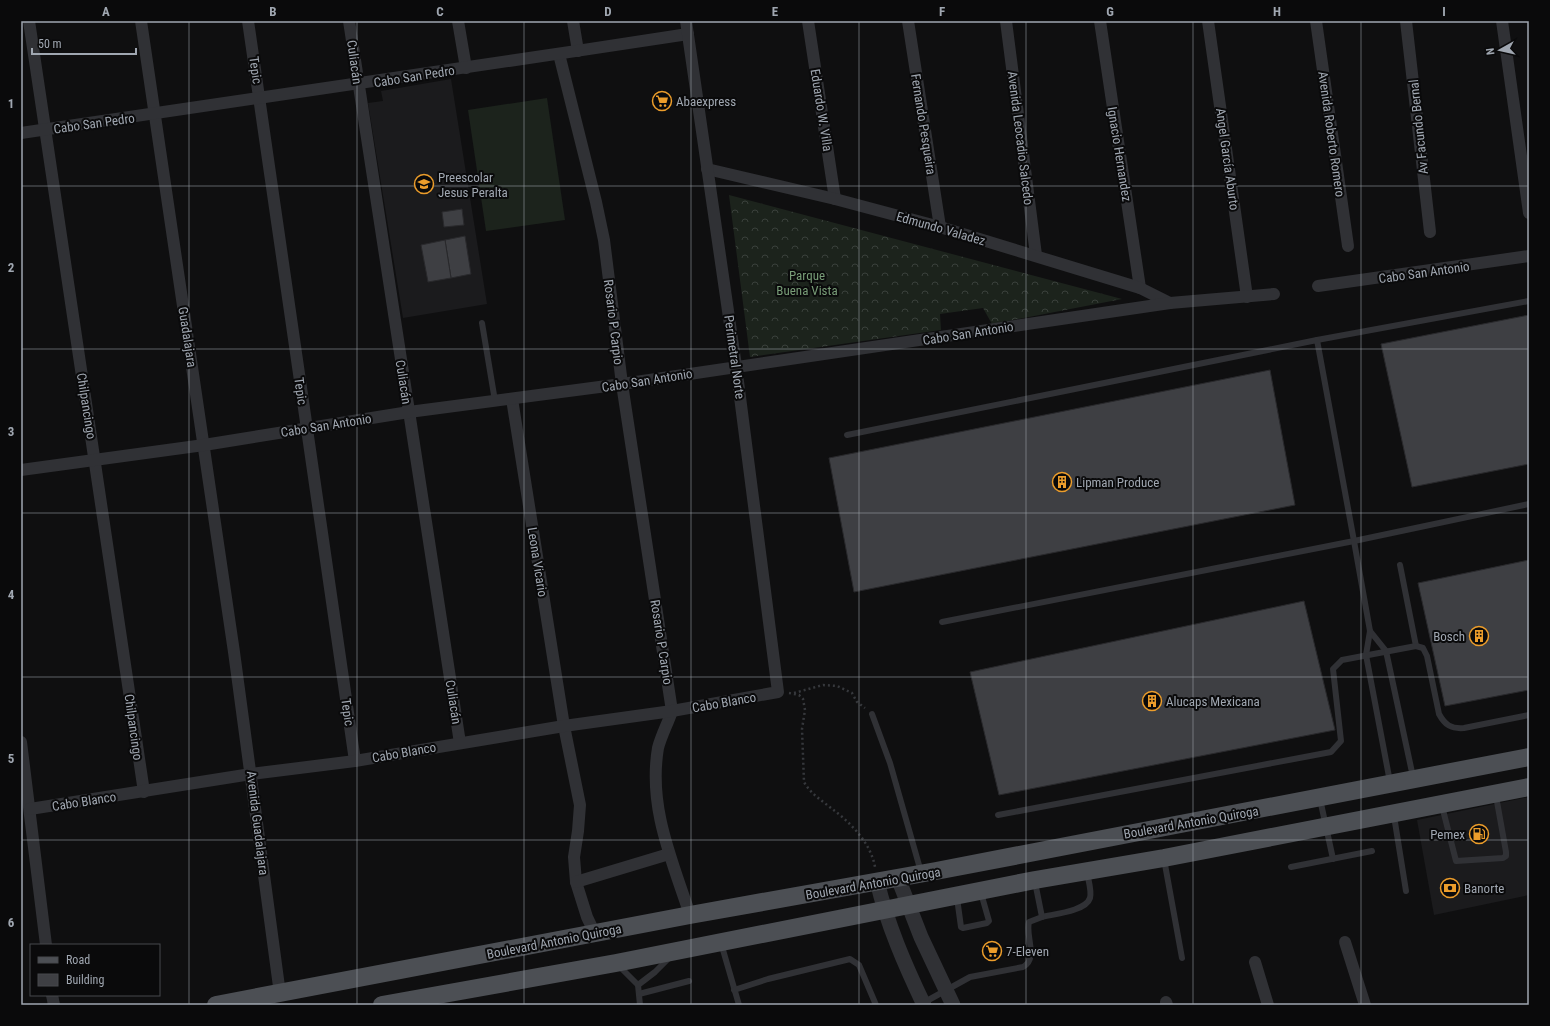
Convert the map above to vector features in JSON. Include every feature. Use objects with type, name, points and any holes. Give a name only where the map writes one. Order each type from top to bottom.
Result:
[{"type":"main road","name":"Boulevard Antonio Quiroga","points":[[216,1005],[690,915],[922,874],[1413,778],[1529,757]]},
{"type":"main road","points":[[382,1005],[616,963],[1035,880],[1164,858],[1529,787]]},
{"type":"street","name":"Chilpancingo","points":[[29,21],[144,792]]},
{"type":"street","name":"Guadalajara","points":[[141,21],[153,114],[234,652]]},
{"type":"street","name":"Tepic","points":[[248,21],[355,761]]},
{"type":"street","name":"Culiacán","points":[[349,21],[460,743]]},
{"type":"street","points":[[458,21],[466,68]]},
{"type":"street","points":[[573,21],[578,51]]},
{"type":"street","name":"Perimetral Norte","points":[[686,21],[736,366],[779,690],[777,692]]},
{"type":"street","name":"Eduardo W. Villa","points":[[808,21],[835,199]]},
{"type":"street","name":"Fernando Pesqueira","points":[[908,21],[940,227]]},
{"type":"street","name":"Avenida Leocadio Salcedo","points":[[1006,21],[1036,255]]},
{"type":"street","name":"Ignacio Hernandez","points":[[1100,21],[1140,288]]},
{"type":"street","name":"Angel García Aburto","points":[[1208,21],[1247,297]]},
{"type":"street","name":"Avenida Roberto Romero","points":[[1316,21],[1348,246]]},
{"type":"street","name":"Av Facundo Bernal","points":[[1406,21],[1430,232]]},
{"type":"street","points":[[1502,21],[1529,213]]},
{"type":"street","name":"Cabo San Pedro","points":[[21,133],[260,97],[358,85],[688,34]]},
{"type":"street","name":"Rosario P Carpio","points":[[559,54],[600,219],[622,384],[672,711]]},
{"type":"street","name":"Edmundo Valadez","points":[[707,169],[835,199],[940,227],[1036,255],[1140,288],[1170,302]]},
{"type":"street","name":"Cabo San Antonio","points":[[1318,286],[1529,256]]},
{"type":"street","name":"Cabo San Antonio","points":[[21,470],[204,445],[409,412],[622,384],[1170,302],[1274,294]]},
{"type":"street","name":"Leona Vicario","points":[[512,399],[564,726],[580,805],[574,856],[576,882],[594,934]]},
{"type":"street","name":"Avenida Guadalajara","points":[[234,652],[280,994]]},
{"type":"street","name":"Cabo Blanco","points":[[30,809],[251,774],[355,761],[564,726],[672,711],[777,692]]},
{"type":"street","points":[[672,711],[659,746],[655,785],[658,813],[669,854],[690,915]]},
{"type":"street","points":[[21,742],[46,944]]},
{"type":"street","points":[[576,882],[669,854]]},
{"type":"street","points":[[898,878],[921,937],[947,989],[953,1005]]},
{"type":"street","points":[[877,881],[884,911],[922,1004]]},
{"type":"street","points":[[1345,942],[1365,1005]]},
{"type":"street","points":[[1255,962],[1268,1005]]},
{"type":"lane","points":[[847,436],[1317,340],[1529,301]]},
{"type":"lane","points":[[482,323],[495,401]]},
{"type":"lane","points":[[1317,340],[1370,631],[1366,655],[1391,783]]},
{"type":"lane","points":[[942,622],[1354,541],[1529,504]]},
{"type":"lane","points":[[1400,565],[1416,646]]},
{"type":"lane","points":[[1370,631],[1386,651],[1413,778]]},
{"type":"lane","points":[[998,815],[1331,752],[1341,741],[1333,668],[1342,660],[1386,651],[1416,646],[1423,648],[1427,656],[1439,714],[1443,722],[1449,727],[1456,729],[1464,728],[1529,715]]},
{"type":"lane","points":[[872,714],[890,763],[922,874]]},
{"type":"lane","points":[[1441,804],[1456,861],[1503,858],[1506,856],[1506,852],[1495,794]]},
{"type":"lane","points":[[1320,797],[1333,859]]},
{"type":"lane","points":[[1393,814],[1406,891]]},
{"type":"lane","points":[[1290,867],[1372,851]]},
{"type":"lane","points":[[1164,858],[1182,958]]},
{"type":"lane","points":[[922,1004],[970,977],[1023,967],[1029,964],[1032,958],[1028,928],[1029,922],[1042,917],[1080,908],[1088,903],[1090,896],[1087,872]]},
{"type":"lane","points":[[1035,880],[1042,917]]},
{"type":"lane","points":[[957,896],[961,927],[963,928],[988,923],[989,921],[980,892]]},
{"type":"lane","points":[[720,942],[739,1005]]},
{"type":"lane","points":[[638,985],[656,972],[677,950]]},
{"type":"lane","points":[[734,990],[768,979],[850,959],[859,965],[876,1005]]},
{"type":"lane","points":[[616,963],[638,985],[640,1005]]},
{"type":"lane","points":[[639,994],[689,981]]},
{"type":"path","points":[[777,692],[793,693],[823,685],[837,686],[852,693],[857,702],[872,714]]},
{"type":"path","points":[[793,693],[803,699],[805,710],[802,729],[804,782],[808,789],[843,817],[868,846],[874,864],[877,881]]},
{"type":"shaded area","name":"Preescolar Jesus Peralta","points":[[451,79],[487,304],[403,318],[368,103],[383,101],[381,91]]},
{"type":"shaded area","points":[[1529,797],[1529,895],[1434,915],[1417,820]]},
{"type":"green space","points":[[547,98],[565,220],[486,231],[468,110]]},
{"type":"green space","name":"Parque Buena Vista","points":[[729,195],[1122,299],[992,324],[983,308],[940,314],[941,330],[750,357]]},
{"type":"building","points":[[462,209],[464,225],[444,227],[442,212]]},
{"type":"building","points":[[465,236],[471,274],[451,278],[445,240]]},
{"type":"building","points":[[445,240],[451,278],[428,282],[421,245]]},
{"type":"building","points":[[1529,315],[1529,464],[1412,487],[1381,344]]},
{"type":"building","name":"Lipman Produce","points":[[1270,370],[1295,505],[854,592],[829,458]]},
{"type":"building","name":"Bosch","points":[[1529,560],[1529,690],[1445,706],[1418,583]]},
{"type":"building","name":"Alucaps Mexicana","points":[[1304,601],[1335,730],[999,795],[970,672]]},
{"type":"place","name":"Abaexpress","points":[[662,101]]},
{"type":"place","name":"Preescolar Jesus Peralta","points":[[424,184]]},
{"type":"place","name":"Lipman Produce","points":[[1062,482]]},
{"type":"place","name":"Bosch","points":[[1479,636]]},
{"type":"place","name":"Alucaps Mexicana","points":[[1152,701]]},
{"type":"place","name":"Pemex","points":[[1479,834]]},
{"type":"place","name":"Banorte","points":[[1450,888]]},
{"type":"place","name":"7-Eleven","points":[[992,951]]}]
